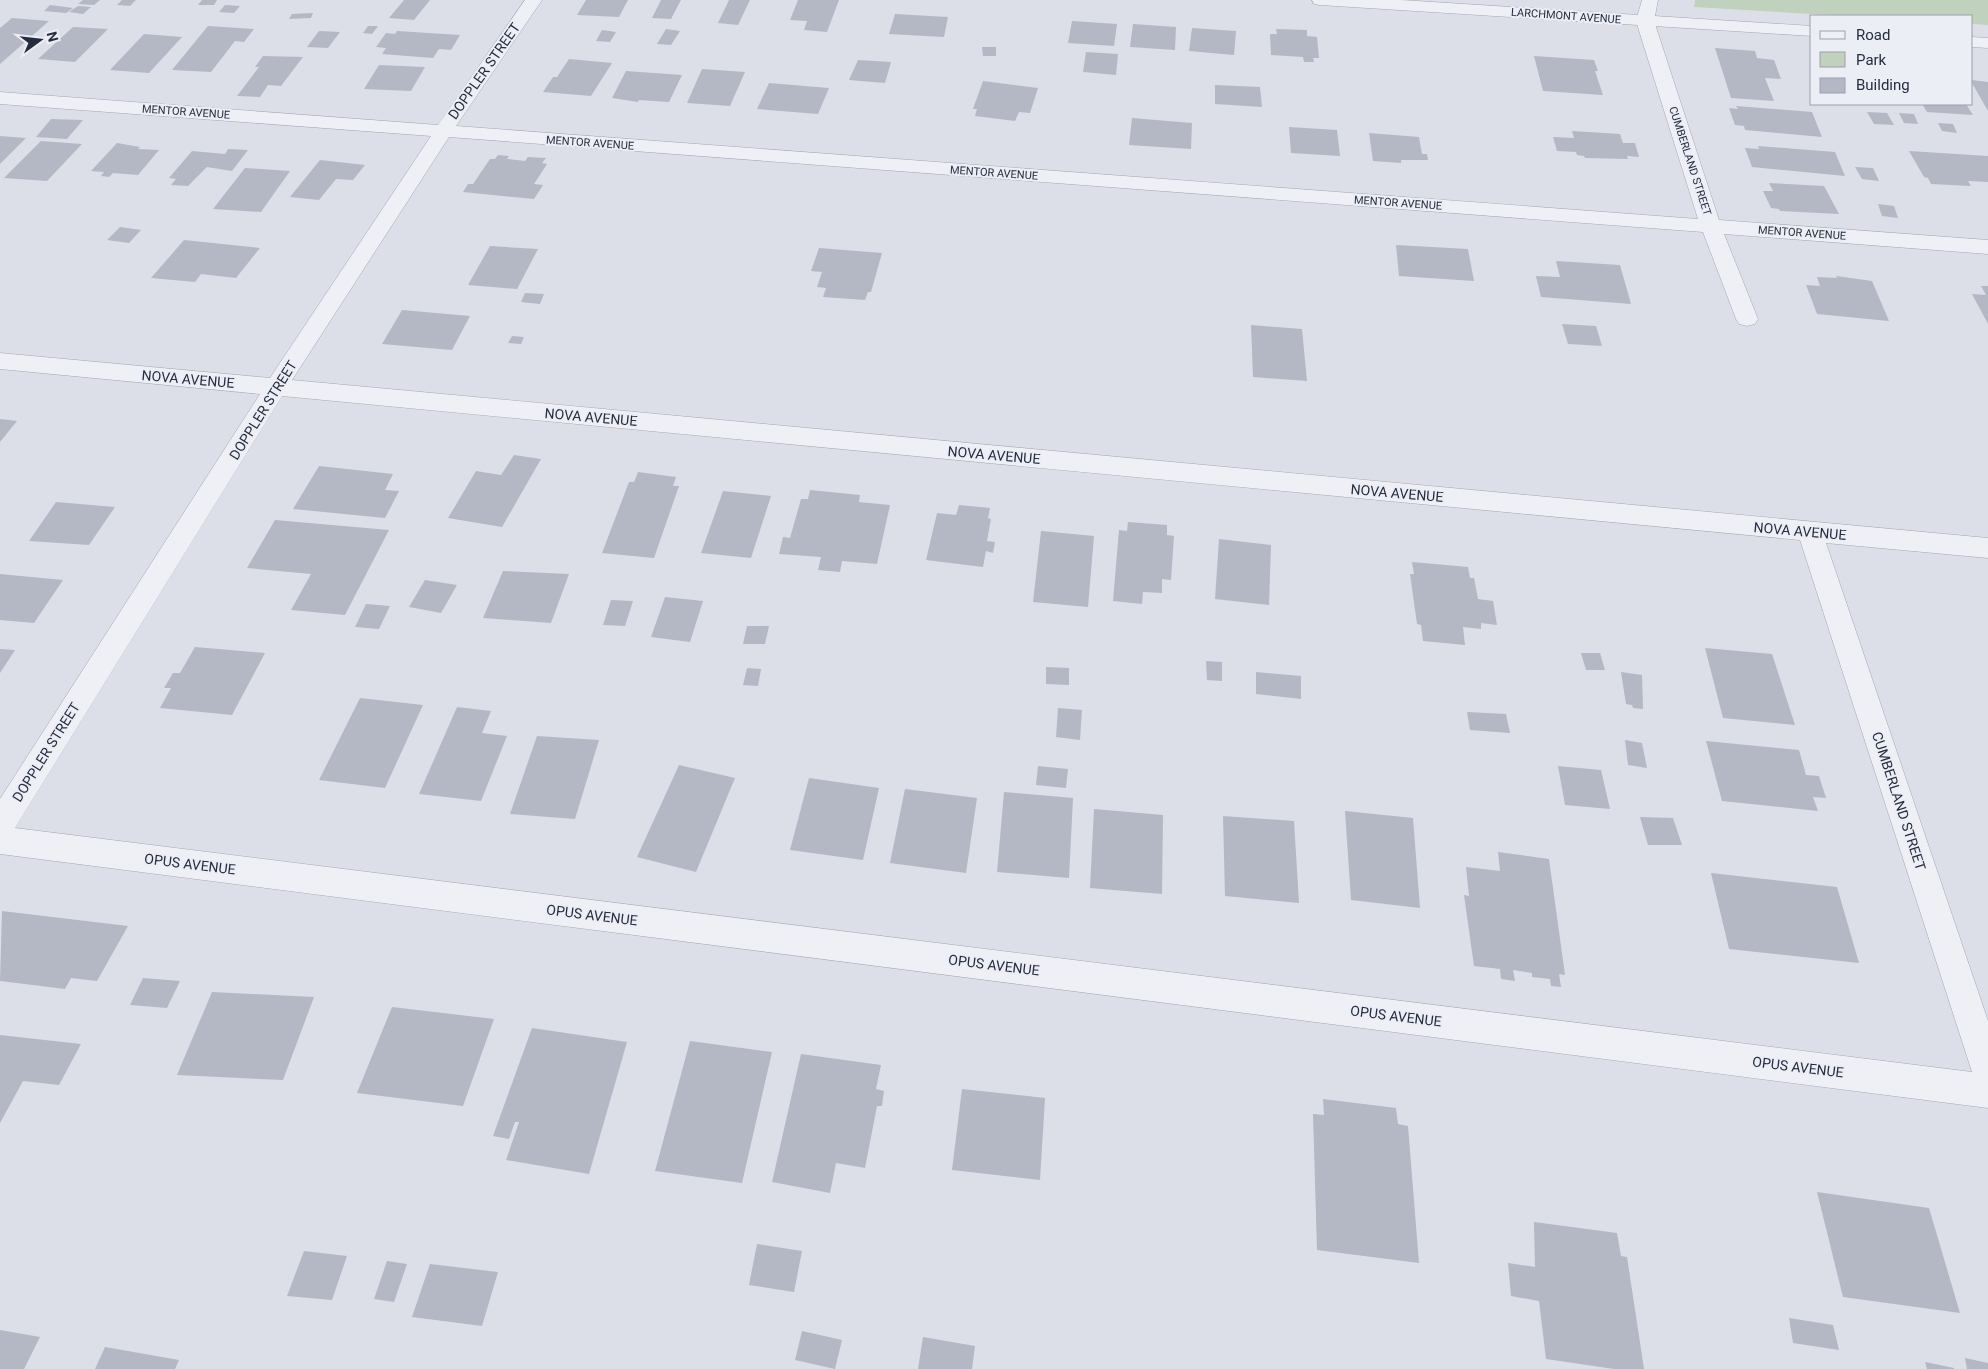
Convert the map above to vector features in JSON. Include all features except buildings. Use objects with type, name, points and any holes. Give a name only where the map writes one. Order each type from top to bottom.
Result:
[{"type":"street","name":"DOPPLER STREET","points":[[0,825],[441,132],[534,0]]},
{"type":"street","name":"LARCHMONT AVENUE","points":[[1320,0],[1810,32]]},
{"type":"street","points":[[1645,21],[1650,0]]},
{"type":"street","name":"CUMBERLAND STREET","points":[[1645,21],[1711,227],[1747,320]]},
{"type":"street","points":[[1973,42],[1988,43]]},
{"type":"street","name":"MENTOR AVENUE","points":[[0,98],[1988,248]]},
{"type":"street","name":"NOVA AVENUE","points":[[0,362],[1988,548]]},
{"type":"street","name":"CUMBERLAND STREET","points":[[1810,532],[1988,1070]]},
{"type":"street","name":"OPUS AVENUE","points":[[0,840],[1988,1091]]},
{"type":"green space","points":[[1695,0],[1988,0],[1988,25],[1973,24],[1973,15],[1832,15],[1694,7]]}]
